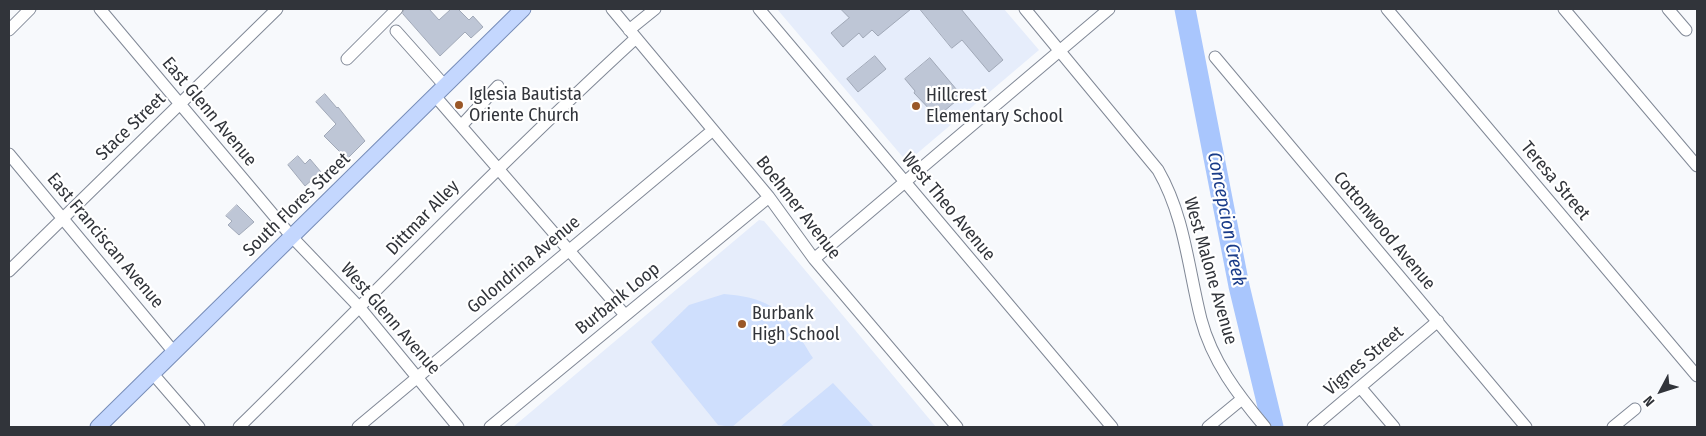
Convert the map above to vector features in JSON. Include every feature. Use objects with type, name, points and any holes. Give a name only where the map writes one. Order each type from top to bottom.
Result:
[{"type":"main road","name":"South Flores Street","points":[[98,427],[173,351],[440,91],[519,10]]},
{"type":"street","points":[[9,30],[30,9]]},
{"type":"street","name":"East Glenn Avenue","points":[[100,9],[292,237]]},
{"type":"street","name":"Stace Street","points":[[9,270],[277,9]]},
{"type":"street","points":[[347,59],[396,9]]},
{"type":"street","name":"Boehmer Avenue","points":[[612,9],[770,197],[814,259],[957,427]]},
{"type":"street","name":"Dittmar Alley","points":[[239,427],[633,34],[655,9]]},
{"type":"street","name":"West Theo Avenue","points":[[759,9],[1112,427]]},
{"type":"street","name":"West Malone Avenue","points":[[1025,9],[1144,149],[1167,185],[1184,232],[1201,320],[1219,363],[1242,399],[1265,427]]},
{"type":"street","points":[[814,259],[1109,9]]},
{"type":"street","name":"Teresa Street","points":[[1386,9],[1697,376]]},
{"type":"street","points":[[1564,9],[1697,166]]},
{"type":"street","points":[[1668,9],[1686,30]]},
{"type":"street","points":[[396,31],[440,91],[461,126],[625,315]]},
{"type":"street","name":"Cottonwood Avenue","points":[[1215,57],[1526,427]]},
{"type":"street","points":[[461,126],[498,86]]},
{"type":"street","name":"Golondrina Avenue","points":[[358,427],[713,130]]},
{"type":"street","name":"East Franciscan Avenue","points":[[9,154],[173,351]]},
{"type":"street","name":"Burbank Loop","points":[[490,427],[770,197]]},
{"type":"street","name":"West Glenn Avenue","points":[[292,237],[360,308],[418,376],[458,427]]},
{"type":"street","name":"Vignes Street","points":[[1312,427],[1438,321]]},
{"type":"street","points":[[152,374],[199,427]]},
{"type":"street","points":[[1360,387],[1394,427]]},
{"type":"street","points":[[1208,427],[1242,399]]},
{"type":"street","points":[[1613,427],[1635,409]]},
{"type":"shaded area","name":"Hillcrest Elementary School","points":[[777,9],[1004,9],[1039,50],[907,162]]},
{"type":"shaded area","name":"Burbank High School","points":[[759,220],[764,221],[936,427],[513,427]]},
{"type":"shaded area","points":[[724,294],[757,300],[779,312],[796,331],[813,358],[732,427],[718,425],[651,342],[689,305]]},
{"type":"shaded area","points":[[833,383],[874,427],[780,427]]},
{"type":"building","points":[[404,9],[429,9],[439,20],[451,9],[458,9],[469,20],[473,16],[483,27],[471,38],[465,32],[440,56],[403,14]]},
{"type":"building","points":[[841,9],[911,9],[878,36],[872,30],[863,38],[859,33],[843,47],[831,33],[849,18]]},
{"type":"building","points":[[920,9],[961,9],[1003,60],[989,72],[962,40],[952,48]]},
{"type":"building","points":[[875,56],[886,69],[858,92],[847,79]]},
{"type":"building","points":[[930,58],[962,96],[937,117],[914,93],[915,91],[905,79]]},
{"type":"building","points":[[325,94],[365,141],[347,159],[324,136],[336,124],[316,102]]},
{"type":"building","points":[[298,156],[305,164],[310,159],[321,172],[305,186],[288,165]]},
{"type":"building","points":[[237,205],[254,222],[239,235],[228,225],[232,221],[226,216]]},
{"type":"waterway","name":"Concepcion Creek","points":[[1185,9],[1239,286],[1273,427]]},
{"type":"place","name":"Iglesia Bautista Oriente Church","points":[[459,105]]},
{"type":"place","name":"Hillcrest Elementary School","points":[[916,106]]},
{"type":"place","name":"Burbank High School","points":[[742,324]]}]
